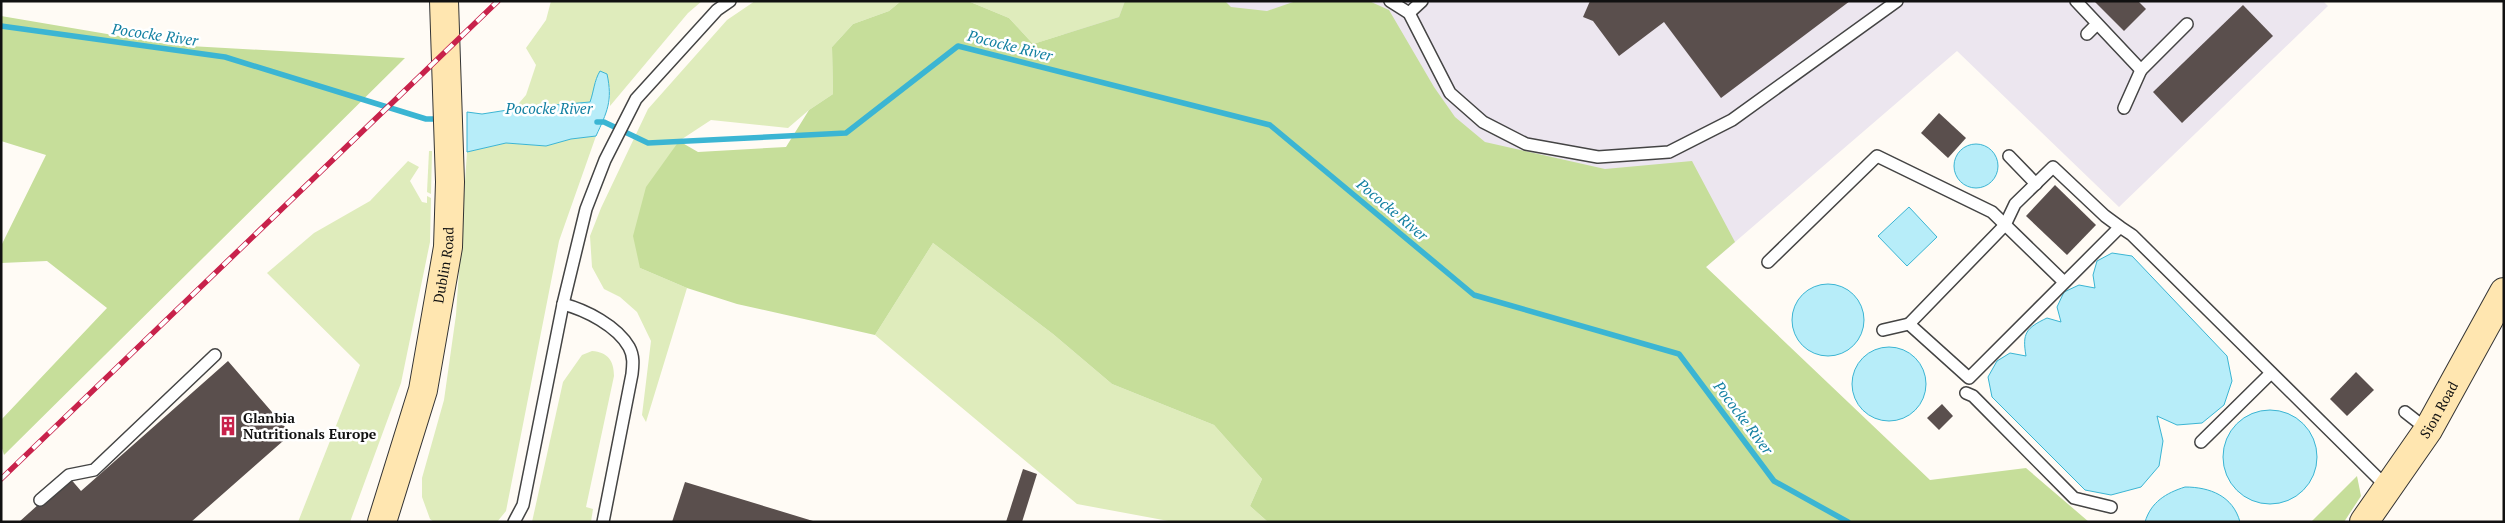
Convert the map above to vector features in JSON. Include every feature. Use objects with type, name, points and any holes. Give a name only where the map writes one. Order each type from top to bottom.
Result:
[{"type":"main road","name":"Dublin Road","points":[[382,522],[423,390],[448,247],[450,182],[444,1]]},
{"type":"main road","name":"Sion Road","points":[[2364,522],[2428,430],[2504,292]]},
{"type":"lane","points":[[514,522],[523,504],[563,304],[586,209],[606,160],[636,99],[717,10],[730,1]]},
{"type":"lane","points":[[1390,1],[1408,13],[1450,93],[1483,122],[1526,144],[1598,157],[1669,152],[1724,124],[1897,1]]},
{"type":"lane","points":[[1408,13],[1422,1]]},
{"type":"lane","points":[[2076,1],[2096,25],[2140,70]]},
{"type":"lane","points":[[2124,108],[2140,70],[2187,24]]},
{"type":"lane","points":[[2087,34],[2096,25]]},
{"type":"lane","points":[[1768,262],[1877,156],[1992,212],[2064,282]]},
{"type":"lane","points":[[2009,156],[2036,184]]},
{"type":"lane","points":[[1883,330],[1910,324],[2005,225],[2015,204],[2053,167],[2106,216],[2132,235],[2388,488]]},
{"type":"lane","points":[[2111,507],[2074,498],[1973,396],[1962,397],[1969,378],[2120,227]]},
{"type":"lane","points":[[563,304],[586,313],[610,328],[625,342],[633,360],[632,374],[603,522]]},
{"type":"lane","points":[[1910,324],[1969,378]]},
{"type":"lane","points":[[40,500],[69,475],[94,470],[215,355]]},
{"type":"lane","points":[[2201,442],[2271,373]]},
{"type":"lane","points":[[2405,412],[2428,430]]},
{"type":"shaded area","points":[[971,1],[2323,1],[2328,6],[2119,207],[1957,51],[1706,267]]},
{"type":"green space","points":[[551,1],[702,1],[688,13],[610,106],[610,87],[595,80],[595,91],[590,102],[555,105],[530,114],[514,109],[526,95],[536,65],[526,48],[546,20]]},
{"type":"green space","points":[[755,1],[901,1],[889,11],[853,24],[832,47],[833,94],[809,110],[788,128],[711,120],[679,141],[640,268],[687,288],[646,422],[642,415],[651,341],[637,312],[620,297],[604,289],[592,267],[590,236],[601,208],[648,109],[727,20]]},
{"type":"green space","points":[[901,1],[968,1],[1009,18],[1033,44],[1119,17],[1125,1],[1225,1],[1231,7],[1267,11],[1296,1],[1369,1],[1389,10],[1434,87],[1455,117],[1485,142],[1605,169],[1692,161],[1735,242],[1706,267],[1930,480],[2026,468],[2089,522],[1268,522],[1250,506],[1262,479],[1214,425],[1112,384],[1053,334],[933,243],[875,335],[737,304],[687,288],[640,268],[633,236],[646,187],[679,141],[698,152],[786,147],[809,110],[833,94],[832,47],[853,24],[889,11]]},
{"type":"green space","points":[[968,1],[1125,1],[1119,17],[1033,44],[1009,18]]},
{"type":"green space","points":[[1,16],[172,45],[405,58],[4,455],[1,445],[1,420],[107,308],[47,261],[1,263],[1,246],[46,155],[1,141]]},
{"type":"green space","points":[[596,136],[559,241],[506,511],[497,522],[434,522],[430,519],[422,497],[422,478],[444,400],[456,315],[467,152],[506,143],[546,146],[571,139]]},
{"type":"green space","points":[[429,151],[432,151],[431,194],[427,192]]},
{"type":"green space","points":[[408,161],[419,167],[410,181],[422,202],[427,203],[427,196],[431,198],[430,242],[401,383],[350,522],[298,522],[360,365],[267,273],[314,233],[370,201]]},
{"type":"green space","points":[[933,243],[1053,334],[1112,384],[1214,425],[1262,479],[1250,506],[1268,522],[1174,522],[1077,504],[875,335]]},
{"type":"green space","points":[[592,351],[602,353],[609,358],[613,366],[614,376],[586,507],[593,509],[591,522],[532,522],[563,382],[582,355]]},
{"type":"green space","points":[[2357,476],[2361,496],[2344,522],[2311,522]]},
{"type":"water","points":[[600,71],[607,74],[609,99],[606,113],[596,136],[571,139],[546,146],[506,143],[467,152],[467,112],[482,114],[514,109],[530,114],[555,105],[590,102]]},
{"type":"water","points":[[1976,144],[1988,148],[1994,154],[1998,166],[1994,178],[1988,184],[1976,188],[1964,184],[1958,178],[1954,166],[1958,154],[1964,148]]},
{"type":"water","points":[[1909,207],[1937,237],[1907,266],[1878,236]]},
{"type":"water","points":[[2112,253],[2132,256],[2227,356],[2232,381],[2224,405],[2202,423],[2177,425],[2157,416],[2163,441],[2159,466],[2141,487],[2111,495],[2085,490],[1992,397],[1988,377],[1997,361],[2010,353],[2026,356],[2025,337],[2030,328],[2047,318],[2061,322],[2057,307],[2064,292],[2079,285],[2095,288],[2093,275],[2097,261]]},
{"type":"water","points":[[1835,284],[1854,294],[1862,306],[1864,320],[1862,334],[1854,346],[1842,354],[1821,356],[1802,346],[1794,334],[1792,313],[1802,294],[1814,286]]},
{"type":"water","points":[[1896,347],[1916,357],[1924,370],[1926,384],[1924,398],[1916,411],[1903,419],[1882,421],[1862,411],[1854,398],[1852,377],[1862,357],[1875,349]]},
{"type":"water","points":[[2270,410],[2288,414],[2303,424],[2313,439],[2317,457],[2313,475],[2303,490],[2288,500],[2270,504],[2252,500],[2237,490],[2227,475],[2223,457],[2227,439],[2237,424],[2252,414]]},
{"type":"water","points":[[2185,487],[2212,491],[2219,495],[2232,506],[2240,522],[2145,522],[2151,509],[2160,499]]},
{"type":"building","points":[[1590,1],[1850,1],[1721,98],[1664,22],[1619,56],[1593,21],[1583,17]]},
{"type":"building","points":[[2094,1],[2138,1],[2146,9],[2124,31]]},
{"type":"building","points":[[2243,5],[2273,36],[2182,123],[2153,92]]},
{"type":"building","points":[[1939,113],[1966,138],[1948,158],[1921,133]]},
{"type":"building","points":[[2055,185],[2096,225],[2067,255],[2026,216]]},
{"type":"building","points":[[228,361],[291,434],[191,522],[19,522],[69,477],[81,491]]},
{"type":"building","points":[[2356,372],[2374,390],[2347,416],[2330,399]]},
{"type":"building","points":[[1942,404],[1953,416],[1939,430],[1927,418]]},
{"type":"building","points":[[1023,469],[1037,474],[1022,522],[1006,522]]},
{"type":"building","points":[[685,482],[813,521],[813,522],[672,522]]},
{"type":"waterway","name":"Pococke River","points":[[1,26],[225,57],[426,119],[440,119]]},
{"type":"waterway","name":"Pococke River","points":[[597,122],[604,122],[648,143],[846,133],[958,46],[1270,125],[1474,295],[1679,354],[1774,481],[1848,522]]},
{"type":"railway","points":[[1,479],[498,1]]},
{"type":"place","name":"Glanbia Nutritionals Europe","points":[[228,426]]}]
